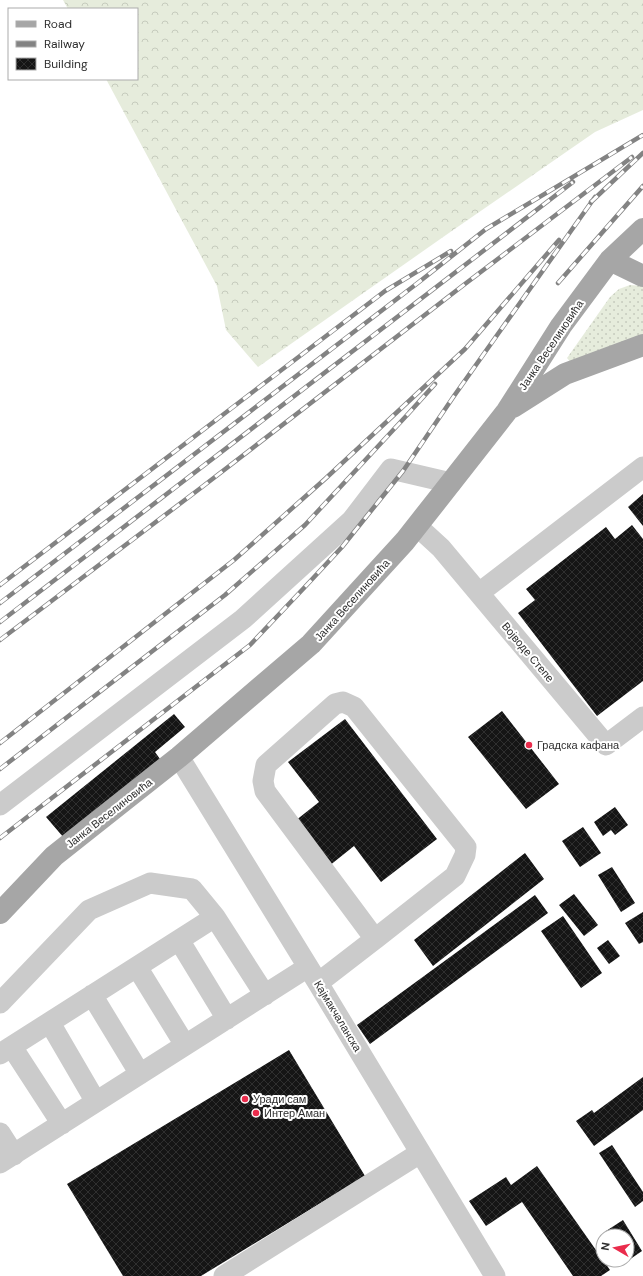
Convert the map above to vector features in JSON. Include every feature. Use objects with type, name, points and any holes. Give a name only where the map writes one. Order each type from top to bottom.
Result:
[{"type":"main road","name":"Јанка Веселиновића","points":[[0,913],[54,856],[179,757],[311,644],[417,526],[507,411],[561,326],[610,260],[643,229]]},
{"type":"main road","points":[[610,260],[643,276]]},
{"type":"main road","points":[[507,411],[565,374],[643,345]]},
{"type":"street","points":[[479,593],[643,466]]},
{"type":"street","points":[[0,805],[243,619],[352,520],[391,469],[451,483]]},
{"type":"street","name":"Војводе Степе","points":[[417,526],[441,548],[606,745],[643,717]]},
{"type":"street","points":[[0,1133],[7,1159],[265,995],[313,975],[375,939],[455,876],[465,855],[466,848],[354,707],[343,702],[335,704],[266,766],[263,780],[265,791],[375,939]]},
{"type":"street","name":"Кајмакчаланска","points":[[179,757],[313,975],[494,1276]]},
{"type":"street","points":[[0,1003],[89,910],[150,883],[192,889],[215,917],[265,995]]},
{"type":"street","points":[[62,1124],[6,1051],[215,917]]},
{"type":"street","points":[[179,940],[227,1019]]},
{"type":"street","points":[[137,967],[185,1045]]},
{"type":"street","points":[[92,995],[140,1074]]},
{"type":"street","points":[[50,1023],[96,1102]]},
{"type":"street","points":[[224,1276],[420,1153]]},
{"type":"green space","points":[[63,0],[643,0],[643,110],[595,132],[258,367],[226,330],[217,286],[107,80],[138,80],[138,8],[67,8]]},
{"type":"green space","points":[[630,285],[643,286],[643,337],[572,364],[567,358],[610,297],[619,289]]},
{"type":"building","points":[[643,494],[643,526],[628,507]]},
{"type":"building","points":[[632,525],[643,539],[643,681],[597,716],[518,613],[535,600],[526,589],[606,527],[615,539]]},
{"type":"building","points":[[502,711],[559,784],[526,809],[468,737]]},
{"type":"building","points":[[174,714],[185,727],[155,752],[160,759],[64,838],[46,817]]},
{"type":"building","points":[[345,719],[437,839],[381,882],[354,846],[329,866],[295,821],[319,802],[288,762]]},
{"type":"building","points":[[615,807],[628,825],[615,835],[611,830],[603,836],[594,822]]},
{"type":"building","points":[[583,827],[601,853],[580,867],[562,841]]},
{"type":"building","points":[[525,853],[544,879],[433,966],[414,940]]},
{"type":"building","points":[[612,867],[635,903],[621,912],[598,875]]},
{"type":"building","points":[[574,894],[598,925],[584,936],[559,905]]},
{"type":"building","points":[[535,895],[548,913],[370,1044],[357,1025]]},
{"type":"building","points":[[643,912],[643,942],[639,944],[625,923]]},
{"type":"building","points":[[563,916],[602,973],[581,988],[541,931]]},
{"type":"building","points":[[608,940],[620,956],[609,964],[597,948]]},
{"type":"building","name":"Интер Аман","points":[[289,1050],[365,1176],[201,1276],[123,1276],[67,1184]]},
{"type":"building","points":[[643,1077],[643,1110],[594,1146],[576,1121],[592,1110],[594,1113]]},
{"type":"building","points":[[612,1145],[643,1192],[643,1201],[635,1207],[599,1153]]},
{"type":"building","points":[[537,1166],[595,1249],[595,1268],[609,1268],[610,1270],[601,1276],[573,1276],[522,1202],[486,1226],[469,1201],[506,1177],[511,1185]]},
{"type":"building","points":[[623,1220],[628,1228],[611,1228]]},
{"type":"building","points":[[635,1240],[642,1251],[635,1256]]},
{"type":"railway","points":[[0,603],[486,229],[643,135]]},
{"type":"railway","points":[[591,202],[643,153]]},
{"type":"railway","points":[[0,640],[632,157]]},
{"type":"railway","points":[[0,622],[573,182]]},
{"type":"railway","points":[[558,283],[643,186]]},
{"type":"railway","points":[[0,838],[250,645],[342,547],[403,471],[454,396],[595,197]]},
{"type":"railway","points":[[0,743],[234,560],[325,479],[465,349],[559,240]]},
{"type":"railway","points":[[0,585],[385,291],[451,251]]},
{"type":"railway","points":[[0,769],[225,595],[305,525],[435,384]]},
{"type":"place","name":"Градска кафана","points":[[529,745]]},
{"type":"place","name":"Уради сам","points":[[245,1099]]},
{"type":"place","name":"Интер Аман","points":[[256,1113]]}]
